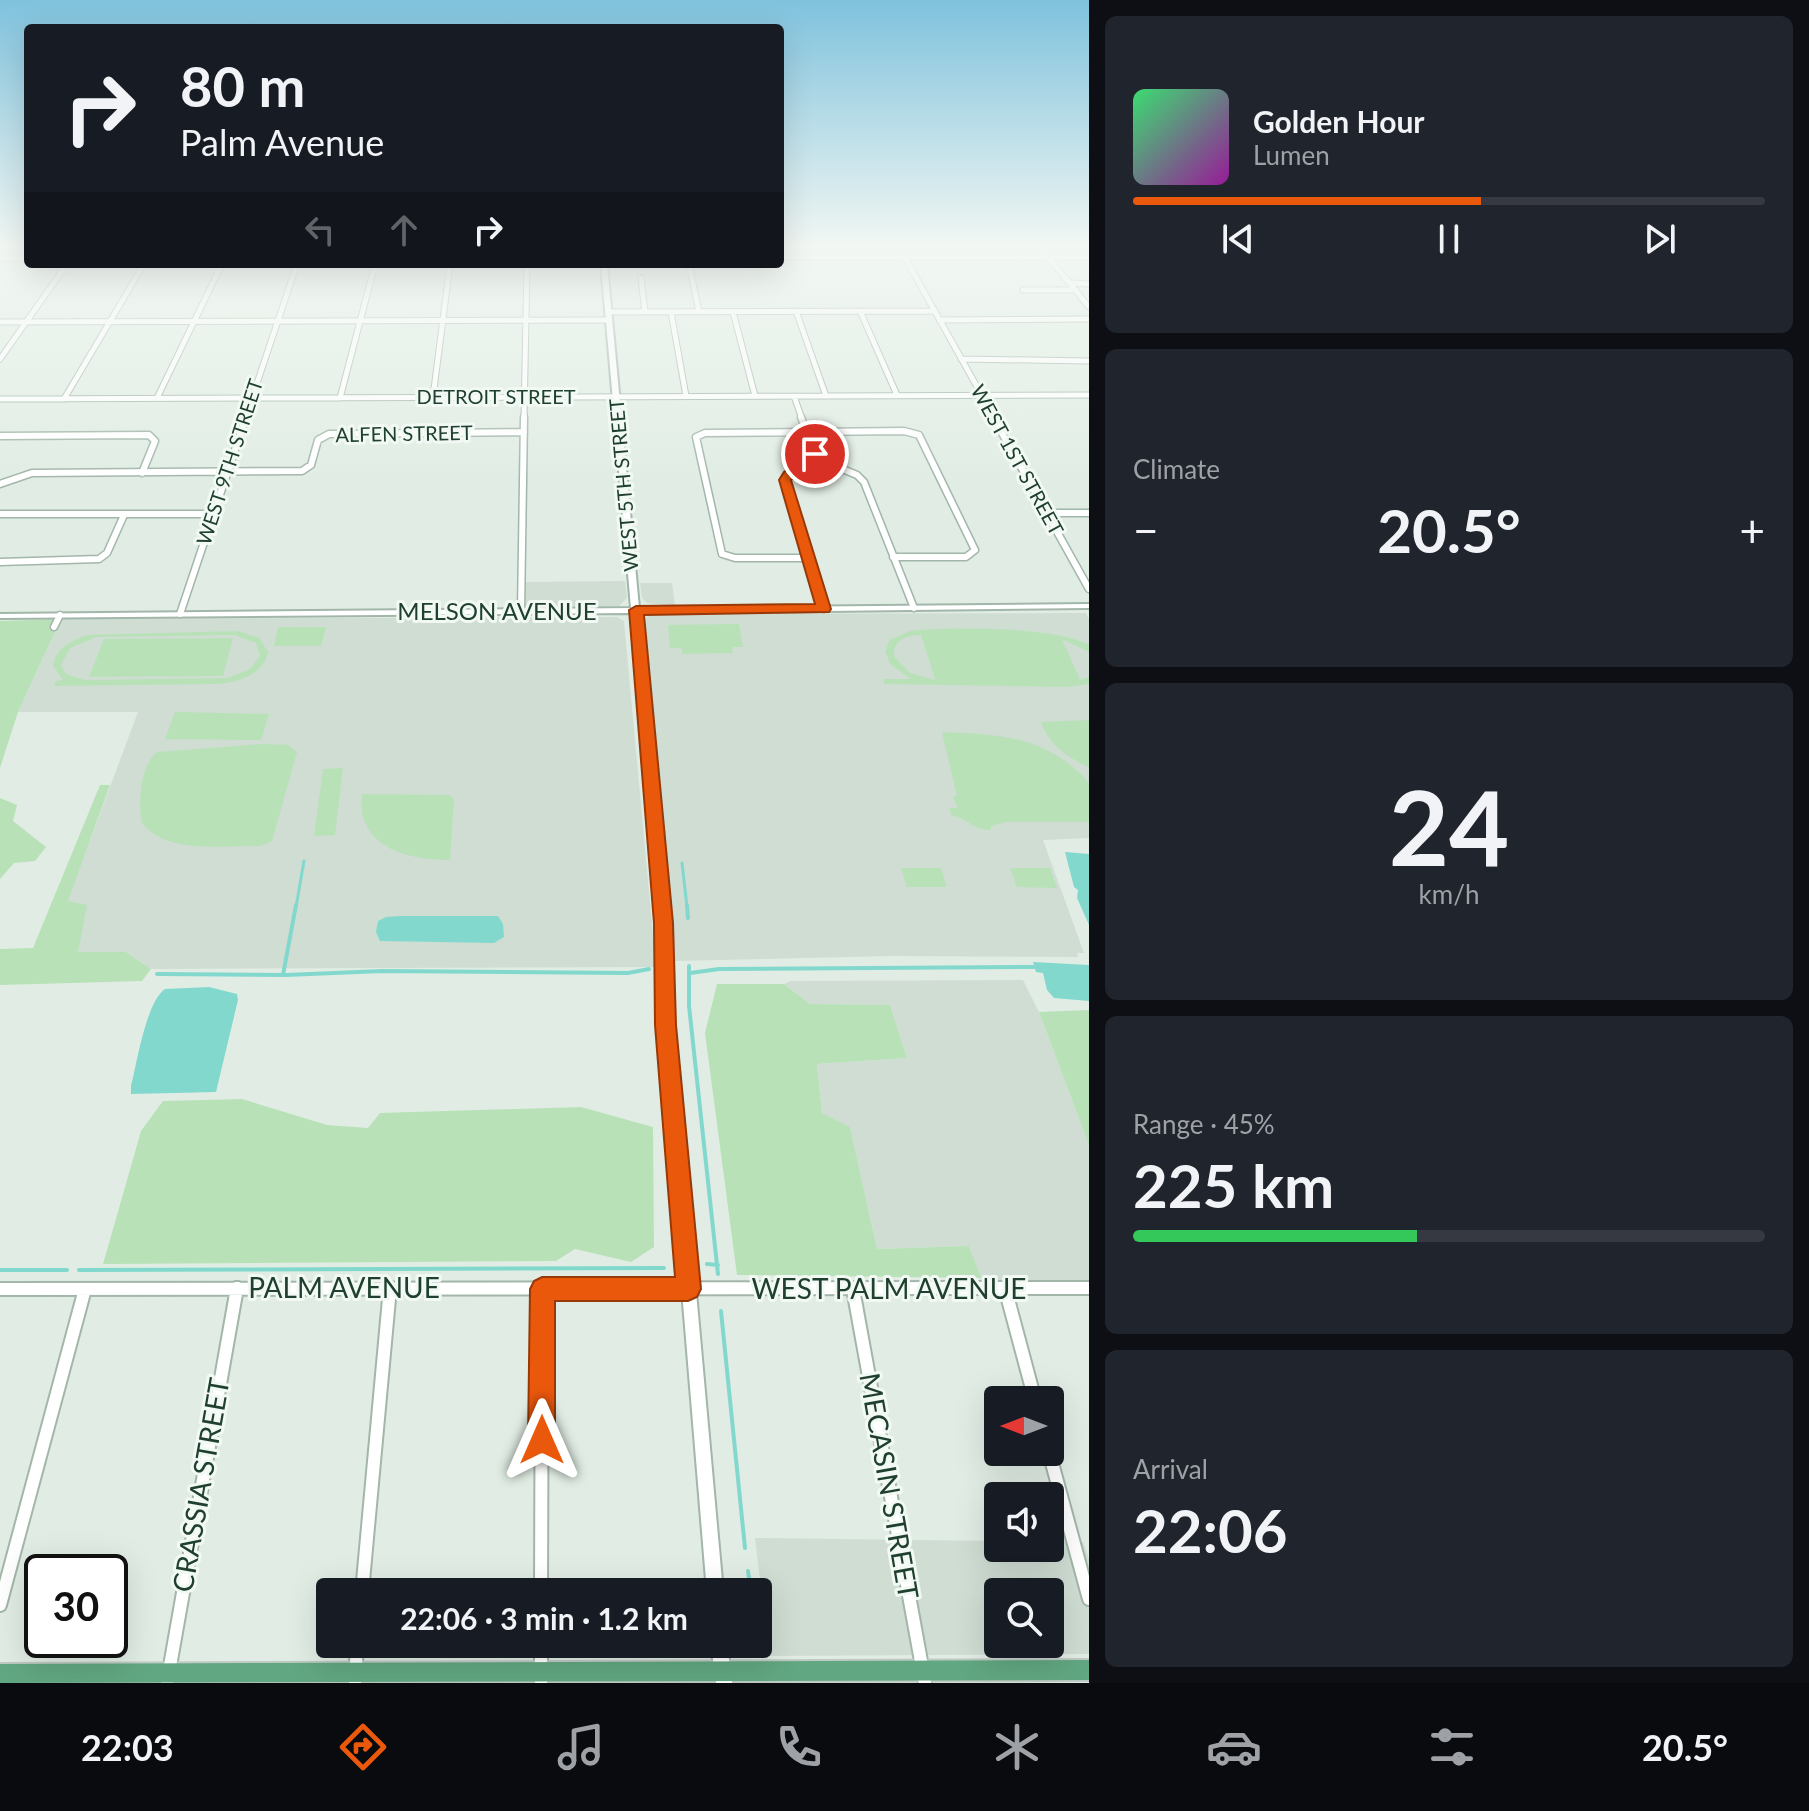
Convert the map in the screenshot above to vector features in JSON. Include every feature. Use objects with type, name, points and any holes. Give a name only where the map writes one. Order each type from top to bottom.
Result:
[{"type":"main road","points":[[0,1674],[168,1678],[923,1677],[1089,1670]]},
{"type":"street","points":[[0,359],[24,326]]},
{"type":"street","points":[[64,399],[108,326]]},
{"type":"street","points":[[157,398],[191,326]]},
{"type":"street","name":"WEST 9TH STREET","points":[[180,614],[275,326]]},
{"type":"street","points":[[340,398],[360,326]]},
{"type":"street","points":[[433,397],[442,326]]},
{"type":"street","points":[[521,611],[526,326]]},
{"type":"street","name":"WEST 5TH STREET","points":[[610,326],[664,923],[666,1025],[714,1578]]},
{"type":"street","points":[[673,326],[686,396]]},
{"type":"street","points":[[737,326],[755,396]]},
{"type":"street","points":[[801,326],[826,396]]},
{"type":"street","points":[[866,326],[897,395]]},
{"type":"street","name":"WEST 1ST STREET","points":[[942,326],[1089,589]]},
{"type":"street","points":[[961,359],[1089,361]]},
{"type":"street","name":"DETROIT STREET","points":[[0,399],[1089,395]]},
{"type":"street","points":[[794,396],[816,458],[861,479],[914,608]]},
{"type":"street","name":"ALFEN STREET","points":[[227,472],[306,469],[311,465],[318,440],[329,434],[524,432]]},
{"type":"street","points":[[809,558],[735,558],[722,554],[696,439],[698,435],[914,432],[923,438],[975,550],[966,557],[893,557]]},
{"type":"street","points":[[0,436],[152,437],[155,441],[142,473]]},
{"type":"street","points":[[816,458],[788,474],[785,480],[824,609]]},
{"type":"street","points":[[0,484],[32,473],[227,472]]},
{"type":"street","points":[[1047,513],[1089,513]]},
{"type":"street","points":[[0,514],[213,514]]},
{"type":"street","points":[[0,562],[99,559],[107,553],[124,515]]},
{"type":"street","name":"MELSON AVENUE","points":[[0,616],[1089,606]]},
{"type":"street","points":[[54,627],[60,615]]},
{"type":"street","name":"CRASSIA STREET","points":[[168,1678],[237,1288]]},
{"type":"street","points":[[363,1578],[390,1288]]},
{"type":"street","points":[[1005,1288],[1031,1386]]},
{"type":"street","name":"WEST PALM AVENUE","points":[[688,1289],[1089,1288]]},
{"type":"street","name":"PALM AVENUE","points":[[0,1289],[688,1289]]},
{"type":"street","points":[[0,1605],[85,1289]]},
{"type":"street","points":[[541,1578],[542,1289]]},
{"type":"street","name":"MECASIN STREET","points":[[853,1289],[923,1677]]},
{"type":"street","points":[[1053,1466],[1089,1599]]},
{"type":"street","points":[[355,1678],[356,1658]]},
{"type":"shaded area","points":[[625,581],[627,598],[619,606],[525,607],[525,582]]},
{"type":"shaded area","points":[[640,583],[672,583],[675,606],[647,603],[642,598]]},
{"type":"shaded area","points":[[1086,613],[1089,619],[1089,838],[1043,840],[1084,953],[1077,953],[1078,957],[892,956],[674,961],[643,623],[648,616]]},
{"type":"shaded area","points":[[617,617],[624,621],[656,967],[151,969],[126,952],[78,953],[67,902],[138,712],[18,712],[61,619]]},
{"type":"shaded area","points":[[1023,980],[1039,1012],[1089,1145],[1089,1283],[982,1283],[969,1246],[877,1249],[850,1127],[822,1113],[817,1064],[907,1058],[890,1005],[810,1004],[784,984],[790,981]]},
{"type":"shaded area","points":[[755,1538],[984,1541],[984,1562],[1064,1562],[1064,1541],[1083,1542],[1089,1559],[1089,1654],[1064,1654],[1064,1578],[984,1578],[984,1655],[772,1656],[772,1578],[760,1578]]},
{"type":"green space","points":[[61,619],[18,712],[0,768],[0,621]]},
{"type":"green space","points":[[739,624],[743,647],[732,647],[733,653],[683,654],[681,648],[670,648],[668,625]]},
{"type":"green space","points":[[278,627],[326,627],[321,646],[274,646]]},
{"type":"green space","points":[[950,629],[1029,631],[1074,639],[1089,645],[1089,652],[1062,639],[1080,680],[1089,677],[1089,684],[1068,687],[884,684],[883,679],[911,679],[890,664],[885,651],[890,640],[910,631]],"holes":[[[921,635],[935,680],[910,673],[894,656],[898,642],[906,637]]]},
{"type":"green space","points":[[237,631],[259,638],[268,652],[261,667],[248,677],[223,683],[54,686],[56,681],[63,680],[53,666],[57,654],[70,642],[88,635]],"holes":[[[235,635],[256,643],[260,656],[250,669],[228,678],[84,680],[66,674],[61,665],[70,648],[96,637]]]},
{"type":"green space","points":[[233,638],[223,676],[89,677],[104,639]]},
{"type":"green space","points":[[175,712],[269,714],[261,740],[165,739]]},
{"type":"green space","points":[[1089,720],[1089,767],[1060,750],[1041,722]]},
{"type":"green space","points":[[942,732],[1003,737],[1057,755],[1089,783],[1089,822],[1006,822],[991,826],[991,830],[952,816],[949,808],[958,808],[953,797],[957,796]]},
{"type":"green space","points":[[288,745],[297,752],[272,841],[260,846],[181,844],[153,833],[142,823],[140,805],[144,775],[157,752]]},
{"type":"green space","points":[[343,768],[335,835],[314,836],[323,769]]},
{"type":"green space","points":[[100,785],[110,785],[68,901],[87,905],[78,952],[126,952],[151,969],[142,981],[0,985],[0,949],[33,948]]},
{"type":"green space","points":[[362,794],[449,795],[454,799],[450,860],[402,853],[376,838],[367,827],[362,812]]},
{"type":"green space","points":[[0,798],[17,805],[13,821],[46,847],[35,861],[14,863],[0,879]]},
{"type":"green space","points":[[901,868],[941,868],[947,887],[907,887]]},
{"type":"green space","points":[[1010,868],[1050,868],[1057,888],[1017,887]]},
{"type":"green space","points":[[717,984],[784,984],[810,1004],[890,1005],[907,1058],[817,1064],[822,1113],[850,1127],[877,1249],[969,1246],[981,1278],[737,1275],[705,1033]]},
{"type":"green space","points":[[1089,1010],[1089,1145],[1039,1012]]},
{"type":"green space","points":[[242,1099],[327,1125],[368,1128],[380,1113],[581,1107],[653,1127],[654,1247],[631,1262],[575,1249],[556,1261],[103,1264],[141,1131],[163,1101]]},
{"type":"water","points":[[1065,852],[1089,854],[1089,925],[1077,898],[1078,890],[1074,887]]},
{"type":"water","points":[[400,916],[498,916],[503,924],[504,937],[494,943],[380,941],[376,932],[378,921]]},
{"type":"water","points":[[1033,962],[1089,965],[1089,1001],[1054,998],[1047,990],[1043,973],[1036,972]]},
{"type":"water","points":[[209,987],[237,994],[238,1000],[216,1092],[131,1094],[143,1034],[158,996],[165,989]]},
{"type":"waterway","points":[[296,907],[304,861]]},
{"type":"waterway","points":[[682,863],[687,907]]},
{"type":"waterway","points":[[283,975],[296,905]]},
{"type":"waterway","points":[[687,905],[688,918]]},
{"type":"waterway","points":[[689,966],[689,1006],[717,1265]]},
{"type":"waterway","points":[[690,973],[719,969],[1034,967]]},
{"type":"waterway","points":[[283,975],[382,971],[628,973],[649,969]]},
{"type":"waterway","points":[[157,974],[283,975]]},
{"type":"waterway","points":[[707,1264],[717,1265]]},
{"type":"waterway","points":[[717,1265],[718,1274]]},
{"type":"waterway","points":[[79,1270],[664,1268]]},
{"type":"waterway","points":[[0,1270],[67,1270]]},
{"type":"waterway","points":[[721,1311],[745,1548]]},
{"type":"waterway","points":[[748,1571],[749,1578]]},
{"type":"route","points":[[542,1440],[542,1289],[688,1289],[666,1025],[664,923],[636,610],[824,609],[785,480],[788,474],[813,461],[815,454]]}]
